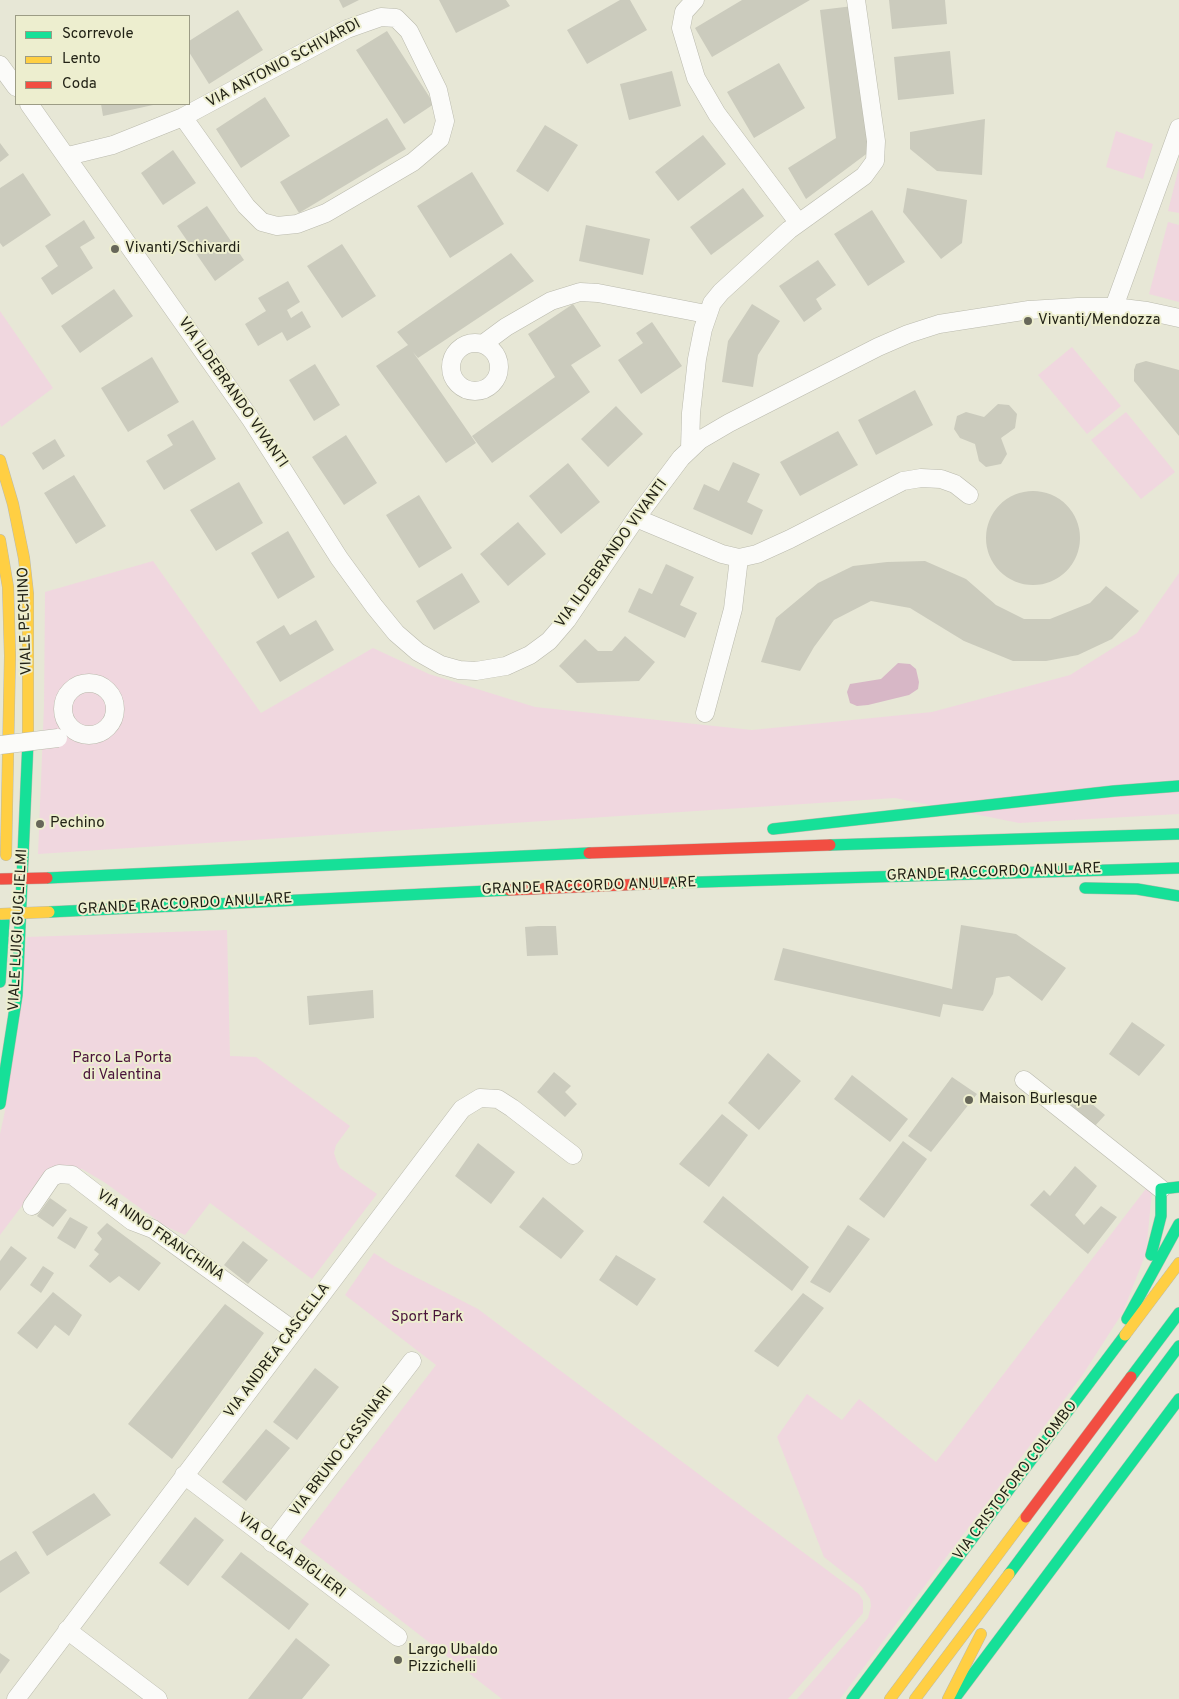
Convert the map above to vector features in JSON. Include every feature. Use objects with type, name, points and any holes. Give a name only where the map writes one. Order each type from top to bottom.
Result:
[{"type":"main road","name":"VIALE PECHINO","points":[[0,460],[16,516],[27,582],[28,755]]},
{"type":"main road","name":"VIALE PECHINO","points":[[0,540],[9,609],[5,751]]},
{"type":"main road","name":"VIALE LUIGI GUGLIELMI","points":[[0,982],[4,896],[5,751]]},
{"type":"main road","name":"VIALE LUIGI GUGLIELMI","points":[[0,1104],[18,995],[22,854],[28,755]]},
{"type":"main road","points":[[762,830],[1114,791],[1179,786]]},
{"type":"main road","points":[[0,879],[560,854],[1179,834]]},
{"type":"main road","points":[[560,854],[672,838]]},
{"type":"main road","name":"GRANDE RACCORDO ANULARE","points":[[0,914],[493,890],[1179,868]]},
{"type":"main road","points":[[944,875],[1017,884]]},
{"type":"main road","points":[[1072,888],[1137,890],[1179,896]]},
{"type":"main road","points":[[1143,1287],[1158,1231],[1161,1189],[1179,1187]]},
{"type":"main road","points":[[1097,1372],[1179,1224]]},
{"type":"main road","name":"VIA CRISTOFORO COLOMBO","points":[[852,1699],[1179,1263]]},
{"type":"main road","name":"VIA CRISTOFORO COLOMBO","points":[[890,1699],[1179,1313]]},
{"type":"main road","points":[[915,1699],[1179,1346]]},
{"type":"main road","points":[[1163,1440],[1177,1401]]},
{"type":"main road","points":[[955,1699],[1177,1401]]},
{"type":"main road","points":[[1007,1596],[1042,1545],[1053,1514]]},
{"type":"main road","points":[[948,1699],[986,1625]]},
{"type":"street","points":[[695,0],[684,12],[681,23],[683,38],[696,78],[717,114],[798,222]]},
{"type":"street","points":[[690,449],[691,413],[697,359],[706,314],[721,292],[798,222],[864,176],[875,161],[876,141],[856,0]]},
{"type":"street","name":"VIA ANTONIO SCHIVARDI","points":[[68,156],[113,145],[183,118],[353,27],[374,18],[385,16],[399,20],[409,32],[438,90],[445,121],[440,139],[413,162],[326,213],[297,224],[277,226],[262,222],[246,206],[183,118]]},
{"type":"street","points":[[0,65],[15,86]]},
{"type":"street","name":"VIA ILDEBRANDO VIVANTI","points":[[30,105],[68,156],[265,439],[354,580],[396,632],[424,656],[448,667],[476,671],[506,666],[530,655],[549,640],[567,620],[636,518],[690,449],[729,423],[878,347],[922,329],[962,319],[1030,310],[1072,307],[1114,308],[1147,311],[1179,318]]},
{"type":"street","points":[[1114,308],[1179,128]]},
{"type":"street","points":[[483,344],[506,327],[551,301],[580,292],[598,293],[706,314]]},
{"type":"street","points":[[636,518],[722,554],[739,558],[757,554],[790,539],[903,481],[921,478],[941,479],[951,482],[969,495]]},
{"type":"street","points":[[705,713],[733,609],[739,558]]},
{"type":"street","points":[[5,751],[77,733]]},
{"type":"street","points":[[1024,1080],[1161,1189]]},
{"type":"street","name":"VIA ANDREA CASCELLA","points":[[16,1699],[443,1132],[467,1104],[480,1098],[498,1100],[512,1108],[573,1155]]},
{"type":"street","name":"VIA NINO FRANCHINA","points":[[32,1206],[52,1177],[59,1174],[72,1175],[132,1221],[153,1229],[293,1330]]},
{"type":"street","name":"VIA BRUNO CASSINARI","points":[[272,1543],[412,1361]]},
{"type":"street","name":"VIA OLGA BIGLIERI","points":[[184,1475],[398,1637]]},
{"type":"street","points":[[67,1630],[158,1699]]},
{"type":"green space","points":[[1116,131],[1153,144],[1143,179],[1106,167]]},
{"type":"green space","points":[[1179,167],[1179,213],[1168,211]]},
{"type":"green space","points":[[1168,222],[1179,225],[1179,302],[1149,294]]},
{"type":"green space","points":[[0,311],[53,388],[1,427],[0,423]]},
{"type":"green space","points":[[1072,347],[1121,406],[1087,434],[1038,375]]},
{"type":"green space","points":[[1126,412],[1175,472],[1141,499],[1091,440]]},
{"type":"green space","points":[[153,561],[261,713],[373,648],[429,674],[535,707],[752,730],[932,712],[1070,675],[1137,633],[1179,573],[1179,814],[1019,823],[895,798],[38,854],[44,706],[45,592]]},
{"type":"green space","name":"Parco La Porta di Valentina","points":[[227,930],[230,1056],[256,1057],[350,1126],[336,1145],[334,1153],[337,1162],[340,1168],[377,1194],[312,1279],[210,1203],[185,1235],[165,1226],[104,1182],[82,1169],[51,1167],[0,1235],[0,1134],[5,1111],[27,937]]},
{"type":"green space","points":[[1148,1186],[1152,1191],[1146,1253],[1123,1312],[1082,1376],[840,1699],[797,1699],[868,1618],[871,1606],[870,1599],[862,1587],[824,1557],[777,1437],[807,1394],[842,1420],[859,1399],[936,1462]]},
{"type":"green space","name":"Sport Park","points":[[374,1253],[394,1266],[478,1309],[859,1594],[863,1601],[863,1613],[788,1699],[502,1699],[300,1542],[436,1365],[345,1295]]},
{"type":"shaded area","points":[[898,663],[910,664],[916,669],[919,682],[918,689],[909,695],[868,705],[857,706],[850,703],[847,692],[850,684],[881,679]]},
{"type":"building","points":[[339,0],[359,0],[343,8]]},
{"type":"building","points":[[439,0],[506,0],[510,6],[456,33]]},
{"type":"building","points":[[620,0],[630,0],[647,30],[587,64],[567,30]]},
{"type":"building","points":[[742,0],[810,0],[712,57],[695,28]]},
{"type":"building","points":[[889,0],[945,0],[947,24],[892,29]]},
{"type":"building","points":[[853,6],[869,152],[806,199],[788,168],[836,138],[820,10]]},
{"type":"building","points":[[238,10],[263,50],[209,84],[190,54],[190,40]]},
{"type":"building","points":[[387,31],[434,104],[404,124],[356,50]]},
{"type":"building","points":[[950,51],[954,94],[898,100],[894,57]]},
{"type":"building","points":[[779,63],[805,108],[754,138],[727,92]]},
{"type":"building","points":[[672,71],[681,106],[629,120],[620,84]]},
{"type":"building","points":[[265,97],[290,136],[241,168],[216,129]]},
{"type":"building","points":[[101,105],[153,105],[103,116]]},
{"type":"building","points":[[387,118],[406,149],[299,213],[280,182]]},
{"type":"building","points":[[985,119],[982,175],[937,171],[910,149],[910,132]]},
{"type":"building","points":[[545,125],[578,145],[548,192],[516,171]]},
{"type":"building","points":[[703,135],[726,164],[678,201],[655,172]]},
{"type":"building","points":[[0,143],[9,155],[0,162]]},
{"type":"building","points":[[173,150],[196,183],[163,205],[141,173]]},
{"type":"building","points":[[472,172],[504,224],[450,258],[417,206]]},
{"type":"building","points":[[23,173],[51,215],[3,247],[0,243],[0,188]]},
{"type":"building","points":[[743,188],[764,216],[711,255],[690,227]]},
{"type":"building","points":[[907,188],[967,200],[962,243],[941,259],[903,212]]},
{"type":"building","points":[[207,206],[244,260],[215,281],[177,226]]},
{"type":"building","points":[[872,210],[905,262],[868,286],[834,234]]},
{"type":"building","points":[[84,220],[95,238],[80,247],[93,268],[52,295],[41,278],[58,266],[45,246]]},
{"type":"building","points":[[586,225],[650,239],[643,275],[579,261]]},
{"type":"building","points":[[342,244],[376,296],[342,318],[307,266]]},
{"type":"building","points":[[511,253],[534,281],[418,358],[413,352],[476,443],[446,463],[376,366],[408,345],[397,332]]},
{"type":"building","points":[[818,260],[836,285],[816,299],[822,309],[804,322],[779,286]]},
{"type":"building","points":[[288,281],[300,302],[287,310],[291,318],[302,311],[311,327],[287,341],[282,332],[258,346],[245,324],[266,311],[258,298]]},
{"type":"building","points":[[114,289],[133,316],[80,353],[61,326]]},
{"type":"building","points":[[573,304],[601,346],[571,365],[590,392],[492,463],[472,436],[555,377],[528,334]]},
{"type":"building","points":[[752,304],[780,321],[758,355],[753,387],[722,382],[728,341]]},
{"type":"building","points":[[652,322],[682,366],[641,394],[618,360],[643,343],[636,333]]},
{"type":"building","points":[[152,357],[179,402],[128,432],[101,388]]},
{"type":"building","points":[[1146,361],[1179,370],[1179,436],[1134,381],[1136,364]]},
{"type":"building","points":[[315,364],[340,405],[314,421],[289,380]]},
{"type":"building","points":[[915,390],[933,425],[876,455],[858,420]]},
{"type":"building","points":[[998,404],[1009,405],[1017,414],[1015,428],[1001,438],[1007,454],[1001,464],[986,467],[979,461],[975,444],[960,438],[954,429],[957,416],[966,412],[984,417]]},
{"type":"building","points":[[616,406],[643,434],[608,467],[581,439]]},
{"type":"building","points":[[193,420],[216,459],[164,490],[146,461],[173,445],[167,435]]},
{"type":"building","points":[[838,431],[858,465],[800,496],[780,462]]},
{"type":"building","points":[[346,435],[377,483],[344,505],[312,457]]},
{"type":"building","points":[[55,439],[65,456],[43,470],[32,453]]},
{"type":"building","points":[[733,462],[760,474],[747,502],[763,510],[752,535],[693,509],[704,484],[719,491]]},
{"type":"building","points":[[568,463],[600,502],[561,534],[529,496]]},
{"type":"building","points":[[74,475],[106,526],[76,544],[44,493]]},
{"type":"building","points":[[239,482],[263,523],[216,551],[190,510]]},
{"type":"building","points":[[1033,491],[1051,495],[1066,505],[1076,520],[1080,538],[1076,556],[1066,571],[1051,581],[1033,585],[1015,581],[1000,571],[990,556],[986,538],[990,520],[1000,505],[1015,495]]},
{"type":"building","points":[[419,495],[452,548],[419,568],[386,515]]},
{"type":"building","points":[[518,522],[546,554],[508,586],[480,554]]},
{"type":"building","points":[[288,531],[315,577],[278,599],[251,553]]},
{"type":"building","points":[[925,561],[966,579],[996,605],[1024,619],[1050,619],[1090,603],[1106,586],[1139,611],[1112,639],[1078,655],[1046,661],[1013,661],[964,641],[910,608],[871,601],[834,620],[814,647],[800,671],[761,662],[776,618],[818,583],[853,566],[887,562]]},
{"type":"building","points":[[666,564],[694,577],[680,605],[697,613],[685,638],[628,612],[639,588],[652,594]]},
{"type":"building","points":[[462,573],[480,602],[434,630],[416,601]]},
{"type":"building","points":[[316,620],[334,650],[280,682],[256,642],[284,625],[290,635]]},
{"type":"building","points":[[625,636],[655,662],[639,681],[577,683],[559,666],[585,639],[598,651],[612,651]]},
{"type":"building","points":[[961,925],[1016,934],[1066,968],[1042,1001],[1009,976],[996,978],[993,994],[983,1011],[943,1004],[940,1017],[774,980],[783,948],[952,989]]},
{"type":"building","points":[[556,926],[558,955],[527,956],[525,927]]},
{"type":"building","points":[[373,990],[374,1018],[309,1025],[307,996]]},
{"type":"building","points":[[1132,1022],[1165,1045],[1139,1076],[1109,1054]]},
{"type":"building","points":[[768,1053],[801,1081],[759,1130],[728,1103]]},
{"type":"building","points":[[554,1072],[571,1086],[565,1092],[577,1104],[565,1117],[537,1092]]},
{"type":"building","points":[[852,1075],[908,1119],[890,1142],[834,1099]]},
{"type":"building","points":[[952,1077],[977,1094],[931,1152],[908,1136]]},
{"type":"building","points":[[1079,1093],[1105,1115],[1093,1128],[1066,1106]]},
{"type":"building","points":[[722,1114],[748,1135],[709,1187],[679,1164]]},
{"type":"building","points":[[903,1141],[927,1159],[884,1218],[859,1199]]},
{"type":"building","points":[[478,1143],[515,1172],[491,1204],[455,1176]]},
{"type":"building","points":[[1075,1166],[1097,1186],[1075,1215],[1084,1225],[1101,1206],[1117,1217],[1088,1254],[1030,1205],[1044,1190],[1050,1196]]},
{"type":"building","points":[[723,1196],[809,1267],[792,1291],[703,1222]]},
{"type":"building","points":[[543,1197],[584,1231],[561,1259],[519,1227]]},
{"type":"building","points":[[50,1198],[67,1210],[53,1227],[37,1216]]},
{"type":"building","points":[[70,1217],[88,1227],[75,1249],[57,1238]]},
{"type":"building","points":[[107,1223],[161,1263],[139,1291],[119,1276],[110,1283],[89,1266],[99,1254],[94,1250],[102,1239],[97,1233]]},
{"type":"building","points":[[848,1225],[870,1239],[830,1293],[810,1282]]},
{"type":"building","points":[[243,1241],[268,1260],[248,1284],[224,1265]]},
{"type":"building","points":[[11,1246],[27,1258],[0,1291],[0,1261]]},
{"type":"building","points":[[616,1255],[656,1279],[637,1306],[599,1280]]},
{"type":"building","points":[[43,1266],[54,1273],[41,1293],[30,1285]]},
{"type":"building","points":[[53,1292],[82,1315],[69,1336],[55,1325],[37,1349],[17,1333]]},
{"type":"building","points":[[803,1293],[824,1308],[778,1367],[754,1351]]},
{"type":"building","points":[[225,1304],[264,1333],[172,1459],[128,1424]]},
{"type":"building","points":[[315,1368],[339,1387],[297,1440],[273,1422]]},
{"type":"building","points":[[266,1429],[290,1448],[246,1501],[222,1482]]},
{"type":"building","points":[[94,1493],[111,1515],[47,1556],[32,1532]]},
{"type":"building","points":[[195,1517],[224,1540],[188,1586],[159,1563]]},
{"type":"building","points":[[16,1551],[30,1573],[0,1593],[0,1561]]},
{"type":"building","points":[[241,1552],[309,1604],[289,1630],[221,1577]]},
{"type":"building","points":[[296,1638],[330,1665],[302,1699],[248,1699]]},
{"type":"building","points":[[0,1653],[10,1660],[0,1674]]},
{"type":"traffic: fast","points":[[0,1104],[17,995],[28,741]]},
{"type":"traffic: fast","points":[[773,829],[1114,791],[1179,786]]},
{"type":"traffic: fast","points":[[830,845],[1179,834]]},
{"type":"traffic: fast","points":[[47,878],[589,853]]},
{"type":"traffic: fast","points":[[668,883],[1179,868]]},
{"type":"traffic: fast","points":[[1085,888],[1137,889],[1179,896]]},
{"type":"traffic: fast","points":[[49,912],[509,890]]},
{"type":"traffic: fast","points":[[0,982],[4,920]]},
{"type":"traffic: fast","points":[[1151,1255],[1161,1216],[1161,1189],[1179,1187]]},
{"type":"traffic: fast","points":[[1127,1319],[1179,1224]]},
{"type":"traffic: fast","points":[[1131,1377],[1179,1313]]},
{"type":"traffic: fast","points":[[852,1699],[1125,1335]]},
{"type":"traffic: fast","points":[[1009,1574],[1179,1346]]},
{"type":"traffic: fast","points":[[955,1698],[1179,1399]]},
{"type":"traffic: slow","points":[[0,460],[13,504],[24,558],[28,594],[28,741]]},
{"type":"traffic: slow","points":[[0,540],[8,587],[10,656],[6,855]]},
{"type":"traffic: slow","points":[[0,914],[49,912]]},
{"type":"traffic: slow","points":[[1125,1335],[1179,1263]]},
{"type":"traffic: slow","points":[[890,1699],[1026,1517]]},
{"type":"traffic: slow","points":[[915,1699],[1009,1574]]},
{"type":"traffic: slow","points":[[948,1699],[981,1634]]},
{"type":"traffic: jam","points":[[589,853],[830,845]]},
{"type":"traffic: jam","points":[[0,879],[47,878]]},
{"type":"traffic: jam","points":[[509,890],[668,883]]},
{"type":"traffic: jam","points":[[1026,1517],[1131,1377]]},
{"type":"place","name":"Vivanti/Schivardi","points":[[115,249]]},
{"type":"place","name":"Vivanti/Mendozza","points":[[1028,321]]},
{"type":"place","name":"Pechino","points":[[40,824]]},
{"type":"place","name":"Maison Burlesque","points":[[969,1100]]},
{"type":"place","name":"Largo Ubaldo Pizzichelli","points":[[398,1660]]}]
